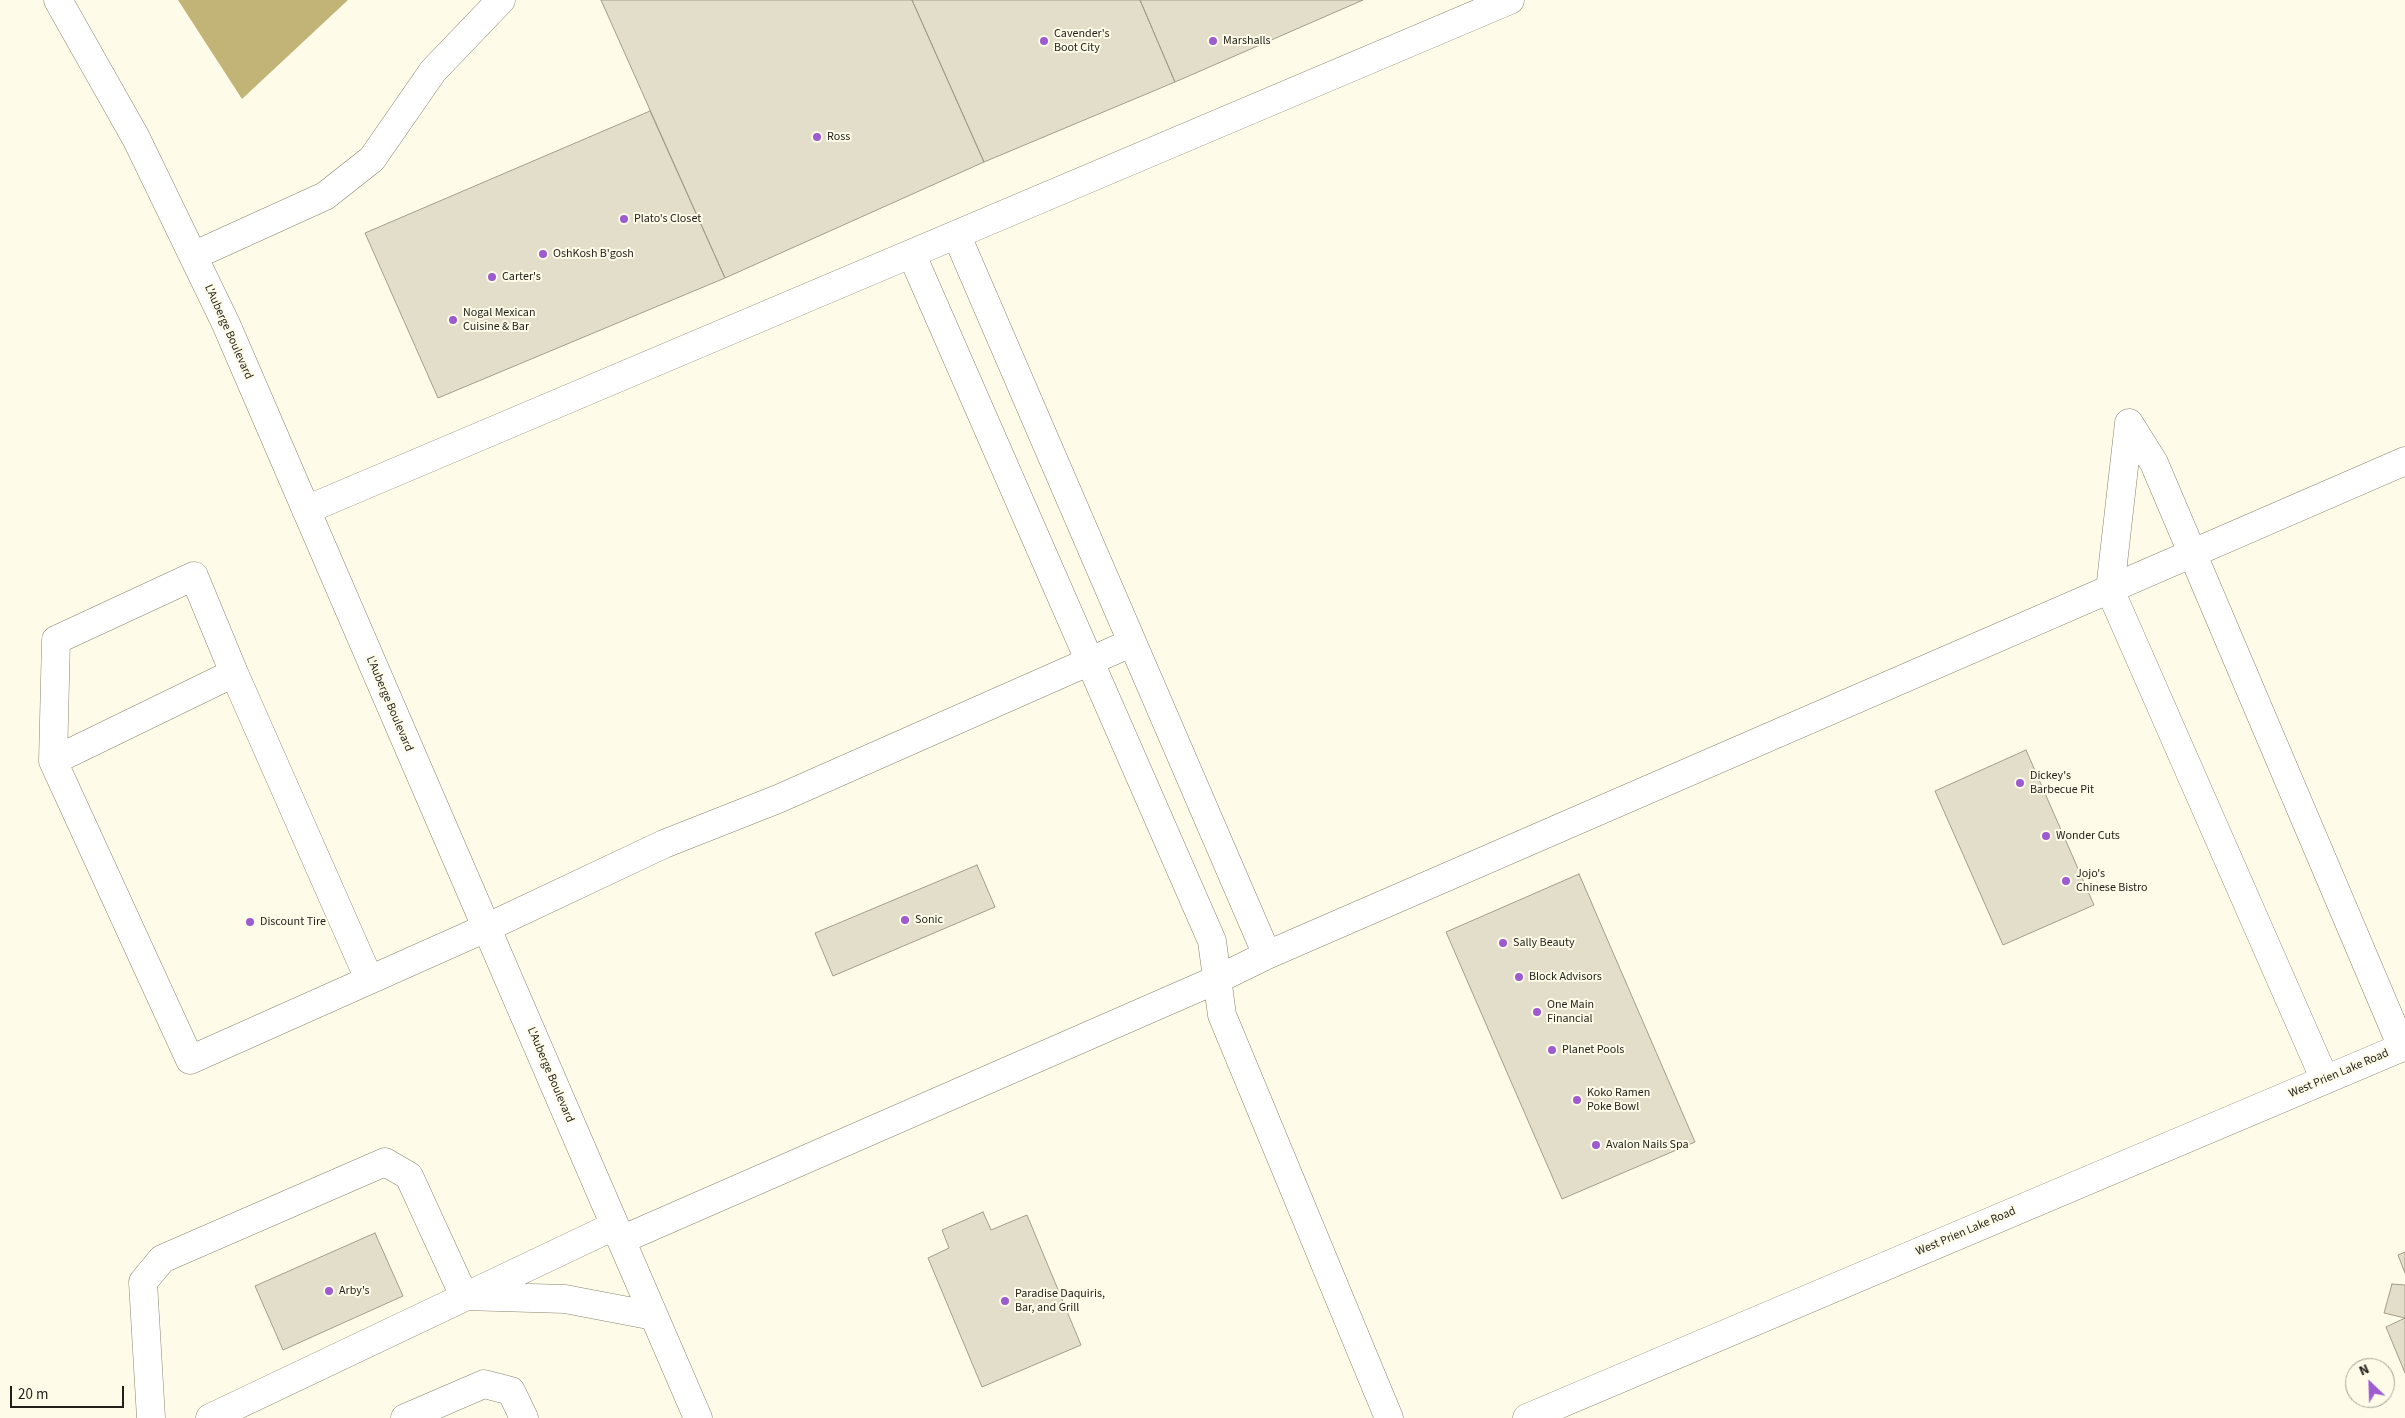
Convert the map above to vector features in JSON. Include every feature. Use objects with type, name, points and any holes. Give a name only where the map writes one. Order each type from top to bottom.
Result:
[{"type":"street","name":"L'Auberge Boulevard","points":[[58,0],[136,138],[226,324],[698,1418]]},
{"type":"street","points":[[193,256],[325,196],[372,159],[433,70],[501,0]]},
{"type":"street","points":[[306,510],[957,236],[1510,0]]},
{"type":"street","points":[[957,236],[1267,955]]},
{"type":"street","points":[[912,255],[1212,941],[1222,1015],[1389,1418]]},
{"type":"street","points":[[2325,1080],[2110,590],[2128,423],[2154,463],[2191,554],[2404,1047]]},
{"type":"street","points":[[210,1418],[464,1296],[618,1233],[1218,979],[1267,955],[2405,461]]},
{"type":"street","points":[[369,979],[234,673],[194,576],[56,640],[53,761],[190,1060],[486,928],[664,844],[778,799],[1131,643]]},
{"type":"street","points":[[53,761],[234,673]]},
{"type":"street","name":"West Prien Lake Road","points":[[1528,1418],[2404,1047]]},
{"type":"street","points":[[151,1418],[143,1282],[162,1259],[385,1162],[409,1176],[464,1296]]},
{"type":"street","points":[[464,1296],[565,1299],[654,1316]]},
{"type":"street","points":[[405,1418],[484,1384],[511,1391],[524,1418]]},
{"type":"shaded area","points":[[178,0],[348,0],[242,99]]},
{"type":"building","name":"Ross","points":[[601,0],[912,0],[984,162],[725,278]]},
{"type":"building","name":"Cavender's Boot City","points":[[912,0],[1140,0],[1175,82],[984,162]]},
{"type":"building","name":"Marshalls","points":[[1140,0],[1363,0],[1175,82]]},
{"type":"building","points":[[650,111],[725,278],[438,398],[365,233]]},
{"type":"building","points":[[2026,750],[2094,905],[2003,945],[1935,791]]},
{"type":"building","name":"Sonic","points":[[977,865],[995,907],[833,976],[815,933]]},
{"type":"building","points":[[1579,874],[1695,1142],[1562,1199],[1446,932]]},
{"type":"building","name":"Paradise Daquiris, Bar, and Grill","points":[[983,1212],[991,1230],[1027,1215],[1081,1345],[982,1387],[928,1258],[949,1248],[942,1230]]},
{"type":"building","name":"Arby's","points":[[375,1233],[403,1296],[283,1350],[255,1286]]},
{"type":"building","points":[[2405,1252],[2405,1273],[2398,1255]]},
{"type":"building","points":[[2392,1284],[2405,1285],[2405,1318],[2384,1313]]},
{"type":"building","points":[[2405,1318],[2405,1373],[2386,1327]]},
{"type":"place","name":"Cavender's Boot City","points":[[1044,41]]},
{"type":"place","name":"Marshalls","points":[[1213,41]]},
{"type":"place","name":"Ross","points":[[817,137]]},
{"type":"place","name":"Plato's Closet","points":[[624,219]]},
{"type":"place","name":"OshKosh B'gosh","points":[[543,254]]},
{"type":"place","name":"Carter's","points":[[492,277]]},
{"type":"place","name":"Nogal Mexican Cuisine & Bar","points":[[453,320]]},
{"type":"place","name":"Dickey's Barbecue Pit","points":[[2020,783]]},
{"type":"place","name":"Wonder Cuts","points":[[2046,836]]},
{"type":"place","name":"Jojo's Chinese Bistro","points":[[2066,881]]},
{"type":"place","name":"Sonic","points":[[905,920]]},
{"type":"place","name":"Discount Tire","points":[[250,922]]},
{"type":"place","name":"Sally Beauty","points":[[1503,943]]},
{"type":"place","name":"Block Advisors","points":[[1519,977]]},
{"type":"place","name":"One Main Financial","points":[[1537,1012]]},
{"type":"place","name":"Planet Pools","points":[[1552,1050]]},
{"type":"place","name":"Koko Ramen Poke Bowl","points":[[1577,1100]]},
{"type":"place","name":"Avalon Nails Spa","points":[[1596,1145]]},
{"type":"place","name":"Arby's","points":[[329,1291]]},
{"type":"place","name":"Paradise Daquiris, Bar, and Grill","points":[[1005,1301]]}]
